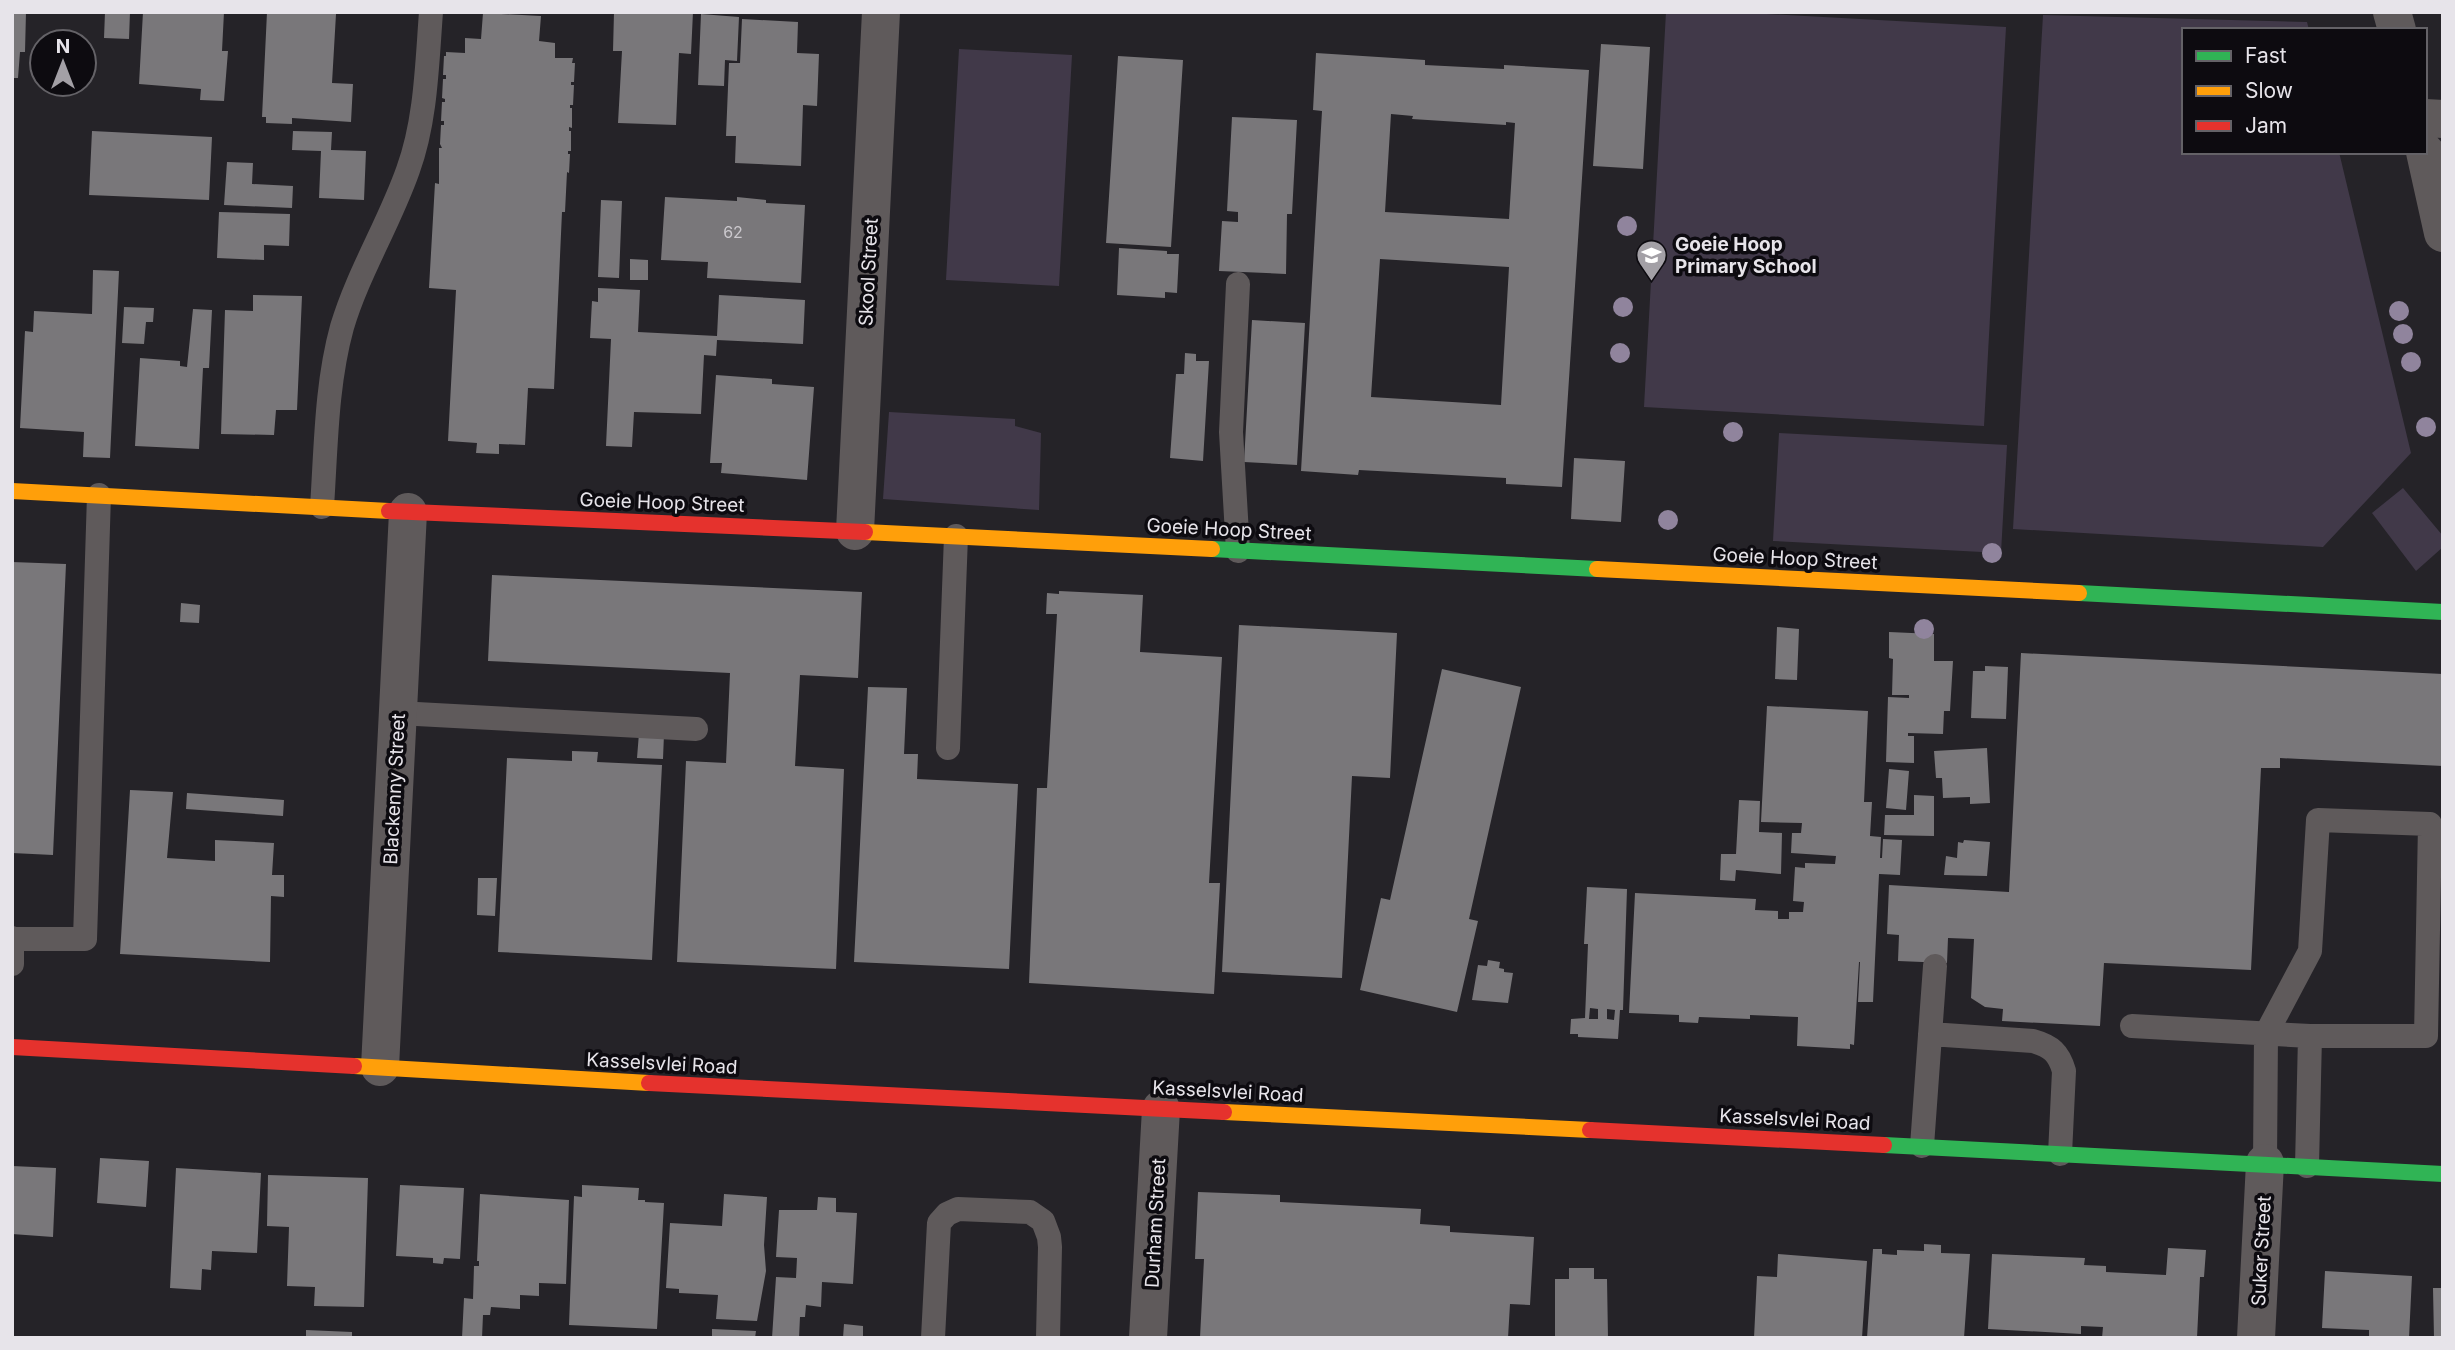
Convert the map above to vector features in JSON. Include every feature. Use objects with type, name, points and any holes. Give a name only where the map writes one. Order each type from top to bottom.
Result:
[{"type":"street","name":"Skool Street","points":[[855,531],[881,12]]},
{"type":"street","points":[[2425,154],[2443,233]]},
{"type":"street","name":"Goeie Hoop Street","points":[[12,491],[2443,612]]},
{"type":"street","name":"Blackenny Street","points":[[380,1067],[408,512]]},
{"type":"street","name":"Kasselsvlei Road","points":[[12,1047],[842,1095],[1922,1146],[2443,1174]]},
{"type":"street","name":"Durham Street","points":[[1148,1338],[1161,1109]]},
{"type":"street","name":"Suker Street","points":[[2256,1338],[2265,1163]]},
{"type":"lane","points":[[322,507],[331,387],[342,328],[363,273],[409,170],[418,136],[428,63],[431,12]]},
{"type":"lane","points":[[1238,284],[1231,432],[1238,551]]},
{"type":"lane","points":[[13,947],[85,939],[99,495]]},
{"type":"lane","points":[[948,748],[956,537]]},
{"type":"lane","points":[[398,713],[696,729]]},
{"type":"lane","points":[[2132,1026],[2266,1034],[2310,1036],[2426,1036],[2430,824],[2318,820],[2310,951],[2266,1034],[2265,1163]]},
{"type":"lane","points":[[1922,1146],[1935,966]]},
{"type":"lane","points":[[1930,1034],[2033,1041],[2045,1044],[2055,1051],[2064,1071],[2060,1154]]},
{"type":"lane","points":[[2307,1166],[2310,1036]]},
{"type":"lane","points":[[933,1338],[939,1223],[947,1214],[958,1209],[1030,1212],[1042,1221],[1050,1247],[1048,1338]]},
{"type":"shaded area","points":[[1666,12],[1730,12],[2006,27],[1984,426],[1644,407]]},
{"type":"shaded area","points":[[2043,15],[2307,22],[2308,28],[2182,28],[2182,154],[2339,154],[2411,453],[2323,547],[2013,529]]},
{"type":"shaded area","points":[[959,49],[1072,55],[1059,286],[946,280]]},
{"type":"shaded area","points":[[889,412],[1015,419],[1015,426],[1041,433],[1039,510],[883,499]]},
{"type":"shaded area","points":[[1779,433],[2007,445],[2001,553],[1773,541]]},
{"type":"shaded area","points":[[2403,488],[2443,536],[2443,547],[2416,571],[2372,513]]},
{"type":"building","points":[[12,12],[26,12],[25,52],[20,52],[18,78],[12,78]]},
{"type":"building","points":[[105,12],[130,12],[129,39],[104,38]]},
{"type":"building","points":[[143,12],[224,12],[222,51],[228,51],[224,101],[200,100],[201,89],[139,84]]},
{"type":"building","points":[[267,12],[336,14],[332,83],[353,84],[351,122],[292,118],[292,124],[266,123],[266,117],[262,117]]},
{"type":"building","points":[[614,12],[693,12],[691,54],[679,53],[676,125],[618,123],[622,51],[613,51]]},
{"type":"building","points":[[483,13],[541,16],[539,41],[555,43],[555,58],[573,58],[572,63],[575,63],[574,82],[571,82],[571,85],[574,85],[573,105],[570,105],[572,128],[569,127],[571,151],[568,151],[570,154],[565,212],[562,212],[554,389],[528,388],[525,445],[499,444],[499,454],[476,453],[477,443],[448,441],[456,290],[429,288],[435,183],[439,184],[439,148],[442,148],[441,125],[444,125],[444,121],[441,121],[442,102],[445,102],[442,98],[443,79],[446,79],[446,75],[443,75],[444,56],[446,52],[465,53],[465,38],[481,39]]},
{"type":"building","points":[[701,14],[739,17],[737,61],[725,60],[724,86],[698,85]]},
{"type":"building","points":[[742,19],[798,22],[797,53],[819,54],[817,106],[803,105],[801,166],[735,163],[736,136],[726,136],[729,63],[740,63]]},
{"type":"building","points":[[1601,44],[1650,47],[1643,169],[1593,166]]},
{"type":"building","points":[[1316,53],[1425,60],[1425,65],[1504,69],[1504,65],[1589,70],[1562,487],[1506,484],[1506,478],[1359,470],[1358,475],[1301,471],[1322,111],[1313,110]],"holes":[[[1391,114],[1413,116],[1412,119],[1506,125],[1506,122],[1515,123],[1509,219],[1385,212]],[[1380,259],[1509,267],[1501,405],[1371,397]]]},
{"type":"building","points":[[1118,56],[1183,60],[1171,247],[1106,243]]},
{"type":"building","points":[[1232,117],[1297,120],[1292,214],[1287,214],[1286,274],[1219,271],[1222,221],[1238,222],[1238,212],[1227,211]]},
{"type":"building","points":[[92,131],[212,137],[209,200],[89,195]]},
{"type":"building","points":[[293,131],[332,132],[331,150],[366,151],[364,200],[319,198],[321,151],[292,150]]},
{"type":"building","points":[[227,162],[253,163],[252,184],[293,186],[292,208],[224,205]]},
{"type":"building","points":[[665,197],[737,201],[737,197],[766,200],[766,203],[805,205],[801,283],[707,278],[708,262],[661,260]]},
{"type":"building","points":[[601,200],[622,201],[619,278],[598,277]]},
{"type":"building","points":[[219,212],[290,214],[289,246],[264,245],[264,260],[217,258]]},
{"type":"building","points":[[1119,248],[1179,254],[1177,293],[1165,292],[1165,298],[1117,295]]},
{"type":"building","points":[[630,259],[648,260],[648,280],[630,280]]},
{"type":"building","points":[[93,270],[119,271],[110,458],[83,457],[84,432],[20,428],[25,331],[33,332],[34,311],[92,314]]},
{"type":"building","points":[[598,288],[640,290],[638,332],[717,336],[719,295],[805,300],[803,344],[717,340],[716,356],[704,355],[701,414],[634,412],[632,447],[606,446],[611,339],[590,338],[592,301],[598,302]]},
{"type":"building","points":[[253,295],[302,296],[297,410],[276,410],[274,435],[221,434],[225,310],[253,311]]},
{"type":"building","points":[[124,307],[154,308],[153,322],[146,322],[144,344],[122,343]]},
{"type":"building","points":[[193,309],[212,310],[209,368],[203,368],[199,449],[135,446],[140,358],[180,361],[180,366],[187,367]]},
{"type":"building","points":[[1252,320],[1305,323],[1297,465],[1244,462]]},
{"type":"building","points":[[1185,353],[1196,354],[1196,361],[1209,361],[1203,461],[1170,458],[1176,374],[1184,374]]},
{"type":"building","points":[[716,375],[772,379],[772,384],[814,387],[807,480],[721,473],[722,463],[710,463]]},
{"type":"building","points":[[1574,458],[1625,461],[1621,522],[1571,519]]},
{"type":"building","points":[[12,562],[66,564],[53,855],[12,853]]},
{"type":"building","points":[[492,575],[862,592],[858,678],[800,675],[795,766],[844,769],[836,969],[677,962],[686,761],[726,763],[730,673],[488,661]]},
{"type":"building","points":[[1059,591],[1143,595],[1140,652],[1222,657],[1209,883],[1220,883],[1214,994],[1029,983],[1037,788],[1047,788],[1057,614],[1046,614],[1047,593],[1059,594]]},
{"type":"building","points":[[181,603],[200,605],[199,623],[180,622]]},
{"type":"building","points":[[1239,625],[1397,633],[1390,778],[1352,776],[1342,978],[1222,972]]},
{"type":"building","points":[[1777,627],[1799,629],[1797,680],[1775,679]]},
{"type":"building","points":[[1889,632],[1934,634],[1934,661],[1953,661],[1950,711],[1944,711],[1943,734],[1908,733],[1908,736],[1914,736],[1914,763],[1886,762],[1888,697],[1909,698],[1909,695],[1892,695],[1893,659],[1889,658]]},
{"type":"building","points":[[2021,653],[2443,674],[2443,766],[2280,758],[2280,768],[2261,768],[2251,970],[2104,963],[2100,1026],[2002,1021],[2003,1009],[1985,1007],[1971,998],[1974,939],[1948,938],[1947,963],[1898,961],[1899,935],[1887,934],[1889,885],[2009,892]]},
{"type":"building","points":[[1985,666],[2008,667],[2006,719],[1971,718],[1973,671],[1985,671]]},
{"type":"building","points":[[1442,669],[1521,687],[1469,919],[1478,921],[1457,1012],[1360,990],[1381,898],[1390,900]]},
{"type":"building","points":[[868,687],[907,688],[904,754],[918,754],[917,779],[1018,784],[1009,969],[854,962]]},
{"type":"building","points":[[1767,706],[1868,711],[1864,802],[1872,802],[1870,836],[1881,837],[1880,858],[1883,839],[1902,840],[1900,875],[1879,874],[1873,1002],[1858,1002],[1859,962],[1854,1045],[1850,1044],[1850,1049],[1797,1046],[1798,1017],[1699,1017],[1698,1023],[1679,1022],[1679,1015],[1629,1013],[1635,893],[1756,899],[1755,910],[1778,911],[1778,919],[1789,919],[1789,912],[1803,912],[1804,902],[1793,901],[1795,867],[1805,868],[1805,863],[1835,864],[1836,856],[1791,853],[1792,833],[1801,833],[1802,823],[1761,822]]},
{"type":"building","points":[[639,733],[664,734],[663,759],[637,758]]},
{"type":"building","points":[[1987,748],[1990,803],[1970,804],[1970,797],[1943,798],[1942,778],[1936,778],[1934,751]]},
{"type":"building","points":[[572,751],[598,752],[597,762],[662,765],[652,960],[498,952],[507,758],[572,761]]},
{"type":"building","points":[[1889,769],[1909,771],[1906,810],[1886,808]]},
{"type":"building","points":[[130,790],[173,792],[167,858],[215,861],[215,840],[274,843],[272,875],[284,875],[284,897],[271,896],[270,962],[120,954]]},
{"type":"building","points":[[187,793],[284,800],[283,816],[186,809]]},
{"type":"building","points":[[1914,795],[1934,796],[1934,836],[1884,835],[1885,815],[1914,815]]},
{"type":"building","points":[[1739,800],[1760,801],[1759,832],[1782,833],[1781,874],[1736,870],[1735,881],[1720,880],[1721,854],[1736,854]]},
{"type":"building","points":[[1964,840],[1990,842],[1987,876],[1944,875],[1946,856],[1957,858],[1958,842],[1963,843]]},
{"type":"building","points":[[478,878],[497,878],[495,916],[477,915]]},
{"type":"building","points":[[1587,887],[1627,889],[1623,1010],[1620,1010],[1618,1039],[1578,1037],[1578,1034],[1570,1034],[1571,1019],[1585,1018],[1588,944],[1584,944]],"holes":[[[1590,1008],[1598,1009],[1598,1019],[1589,1019]],[[1607,1009],[1615,1010],[1614,1020],[1607,1019]]]},
{"type":"building","points":[[1488,960],[1500,962],[1499,968],[1513,973],[1508,1003],[1472,1000],[1478,965],[1487,966]]},
{"type":"building","points":[[100,1158],[149,1161],[146,1207],[97,1203]]},
{"type":"building","points":[[12,1166],[56,1168],[53,1237],[12,1234]]},
{"type":"building","points":[[176,1168],[261,1173],[257,1253],[212,1251],[211,1270],[202,1269],[201,1290],[170,1288]]},
{"type":"building","points":[[268,1175],[368,1178],[364,1307],[314,1306],[315,1287],[287,1286],[289,1227],[267,1226]]},
{"type":"building","points":[[400,1185],[464,1188],[460,1259],[444,1258],[443,1264],[433,1263],[433,1258],[396,1256]]},
{"type":"building","points":[[582,1185],[639,1188],[638,1200],[664,1203],[657,1329],[569,1325],[574,1196],[582,1197]]},
{"type":"building","points":[[1198,1192],[1280,1195],[1280,1202],[1421,1209],[1420,1224],[1450,1226],[1450,1232],[1534,1237],[1530,1305],[1510,1304],[1508,1338],[1200,1338],[1204,1259],[1195,1259]]},
{"type":"building","points":[[480,1194],[569,1200],[566,1284],[539,1283],[539,1296],[520,1295],[520,1309],[491,1307],[490,1315],[483,1315],[482,1338],[462,1338],[464,1298],[473,1299],[474,1266],[479,1266]]},
{"type":"building","points":[[724,1194],[767,1197],[764,1245],[766,1271],[757,1321],[716,1319],[718,1295],[679,1293],[679,1289],[666,1288],[670,1223],[722,1226]]},
{"type":"building","points":[[818,1197],[836,1198],[836,1212],[857,1213],[853,1284],[822,1282],[821,1307],[806,1305],[805,1317],[800,1317],[799,1338],[772,1338],[776,1277],[796,1278],[797,1258],[776,1257],[779,1210],[817,1210]]},
{"type":"building","points":[[1924,1244],[1941,1245],[1941,1253],[1970,1254],[1964,1338],[1867,1338],[1873,1249],[1882,1249],[1882,1254],[1897,1255],[1897,1250],[1924,1251]]},
{"type":"building","points":[[2168,1248],[2206,1250],[2204,1277],[2200,1277],[2197,1338],[2102,1338],[2103,1327],[2081,1326],[2081,1334],[1988,1329],[1992,1254],[2085,1258],[2084,1265],[2106,1266],[2106,1272],[2166,1275]]},
{"type":"building","points":[[1778,1254],[1867,1261],[1862,1338],[1754,1338],[1757,1276],[1777,1277]]},
{"type":"building","points":[[1569,1268],[1594,1268],[1594,1279],[1607,1279],[1608,1338],[1555,1338],[1555,1279],[1569,1279]]},
{"type":"building","points":[[2325,1271],[2412,1276],[2409,1338],[2369,1338],[2369,1330],[2322,1328]]},
{"type":"building","points":[[2433,1288],[2443,1288],[2443,1338],[2434,1338]]},
{"type":"building","points":[[844,1324],[863,1326],[863,1338],[843,1338]]},
{"type":"building","points":[[712,1329],[756,1331],[755,1338],[712,1338]]},
{"type":"building","points":[[306,1330],[352,1332],[352,1338],[306,1338]]},
{"type":"traffic: fast","points":[[1212,549],[1597,569]]},
{"type":"traffic: fast","points":[[2079,593],[2443,612]]},
{"type":"traffic: fast","points":[[1884,1145],[2443,1174]]},
{"type":"traffic: slow","points":[[12,491],[389,511]]},
{"type":"traffic: slow","points":[[865,532],[1212,549]]},
{"type":"traffic: slow","points":[[1597,569],[2079,593]]},
{"type":"traffic: slow","points":[[354,1066],[649,1083]]},
{"type":"traffic: slow","points":[[1224,1112],[1590,1130]]},
{"type":"traffic: jam","points":[[389,511],[865,532]]},
{"type":"traffic: jam","points":[[12,1047],[354,1066]]},
{"type":"traffic: jam","points":[[649,1083],[1224,1112]]},
{"type":"traffic: jam","points":[[1590,1130],[1884,1145]]},
{"type":"place","name":"Goeie Hoop Primary School","points":[[1652,282]]}]
